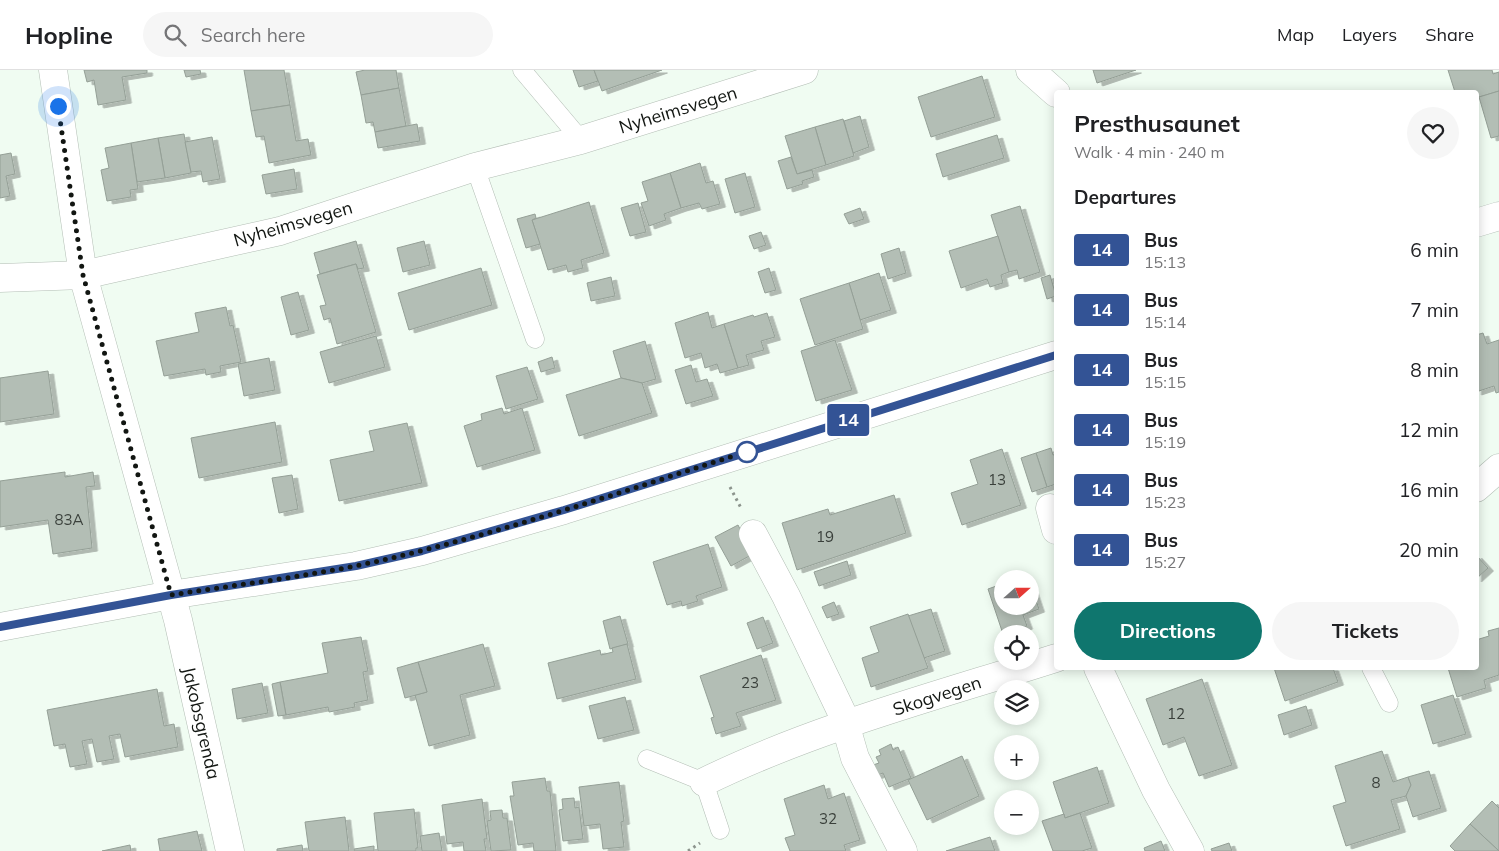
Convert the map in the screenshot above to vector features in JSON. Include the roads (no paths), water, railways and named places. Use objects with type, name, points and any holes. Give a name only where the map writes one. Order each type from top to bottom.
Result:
[{"type":"street","name":"Jakobsgrenda","points":[[53,70],[83,275],[171,595],[230,851]]},
{"type":"street","name":"Nyheimsvegen","points":[[0,278],[83,275],[280,232],[476,167],[581,140],[804,70]]},
{"type":"street","points":[[1030,70],[1054,92]]},
{"type":"street","points":[[1479,222],[1499,216]]},
{"type":"street","points":[[0,627],[171,595],[356,566],[422,551],[564,510],[1054,356]]},
{"type":"street","points":[[1479,485],[1499,468]]},
{"type":"street","points":[[753,534],[786,596],[847,725],[855,758],[902,851]]},
{"type":"street","name":"Skogvegen","points":[[704,782],[744,763],[847,725],[1054,659]]},
{"type":"street","points":[[1099,670],[1156,790],[1190,851]]},
{"type":"lane","points":[[522,70],[581,140]]},
{"type":"lane","points":[[476,167],[535,339]]},
{"type":"lane","points":[[1372,670],[1389,703]]},
{"type":"lane","points":[[647,759],[704,782],[720,830]]}]
